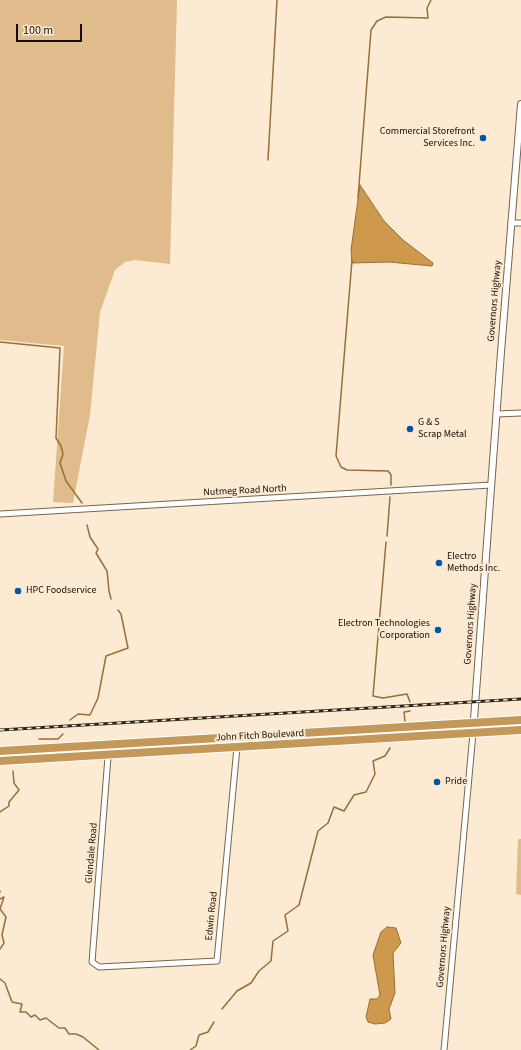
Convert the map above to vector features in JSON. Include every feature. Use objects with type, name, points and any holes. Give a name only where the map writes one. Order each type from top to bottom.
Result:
[{"type":"highway","name":"John Fitch Boulevard","points":[[0,751],[521,720]]},
{"type":"highway","name":"John Fitch Boulevard","points":[[0,761],[521,730]]},
{"type":"street","name":"Governors Highway","points":[[444,1050],[474,723],[521,104]]},
{"type":"street","points":[[511,223],[521,223]]},
{"type":"street","points":[[497,414],[521,413]]},
{"type":"street","name":"Nutmeg Road North","points":[[0,514],[491,485]]},
{"type":"street","name":"Glendale Road","points":[[92,962],[109,744]]},
{"type":"street","name":"Edwin Road","points":[[92,962],[99,967],[217,960],[237,747]]},
{"type":"shaded area","points":[[0,0],[177,0],[170,264],[135,260],[125,262],[115,270],[100,312],[90,415],[73,503],[53,502],[64,346],[0,340]]},
{"type":"shaded area","points":[[360,185],[384,221],[403,240],[433,263],[432,266],[389,262],[352,263],[351,250]]},
{"type":"shaded area","points":[[518,839],[521,839],[521,895],[516,894]]},
{"type":"shaded area","points":[[387,927],[396,928],[401,943],[393,953],[395,993],[389,1009],[391,1019],[385,1023],[375,1024],[368,1022],[366,1017],[370,999],[377,999],[380,995],[373,955],[381,932]]},
{"type":"waterway","points":[[268,160],[277,0]]},
{"type":"waterway","points":[[358,198],[371,30],[377,21],[386,17],[428,18],[427,8],[431,0]]},
{"type":"waterway","points":[[352,260],[336,456],[341,467],[347,470],[388,471],[391,475],[391,485]]},
{"type":"waterway","points":[[0,342],[60,348],[56,438],[61,446],[63,454],[60,463],[66,481],[82,503]]},
{"type":"waterway","points":[[387,536],[390,497]]},
{"type":"waterway","points":[[87,525],[90,537],[98,549],[96,553],[107,571],[111,599]]},
{"type":"waterway","points":[[386,542],[373,696],[383,698],[407,694],[410,702]]},
{"type":"waterway","points":[[70,720],[78,714],[90,715],[98,698],[106,656],[128,648],[121,614],[118,610]]},
{"type":"waterway","points":[[405,721],[404,712],[410,711]]},
{"type":"waterway","points":[[39,739],[58,739],[63,734]]},
{"type":"waterway","points":[[222,1009],[237,991],[251,983],[259,971],[271,961],[273,941],[288,931],[285,915],[299,905],[318,831],[328,823],[334,807],[344,811],[354,795],[366,792],[375,774],[373,761],[385,756],[390,748]]},
{"type":"waterway","points":[[0,812],[9,806],[9,802],[19,790],[14,783],[13,771]]},
{"type":"waterway","points":[[0,899],[4,897],[0,909],[6,917],[2,935],[4,943],[0,949]]},
{"type":"waterway","points":[[0,979],[5,983],[12,1002],[22,1004],[20,1012],[26,1012],[31,1017],[35,1015],[40,1020],[46,1018],[59,1028],[65,1028],[69,1034],[76,1034],[83,1037],[99,1050]]},
{"type":"waterway","points":[[190,1050],[196,1046],[199,1035],[208,1032],[214,1022]]},
{"type":"railway","points":[[0,730],[521,699]]},
{"type":"place","name":"Commercial Storefront Services Inc.","points":[[483,138]]},
{"type":"place","name":"G & S Scrap Metal","points":[[410,429]]},
{"type":"place","name":"Electro Methods Inc.","points":[[439,563]]},
{"type":"place","name":"HPC Foodservice","points":[[18,591]]},
{"type":"place","name":"Electron Technologies Corporation","points":[[438,630]]},
{"type":"place","name":"Pride","points":[[437,782]]}]
